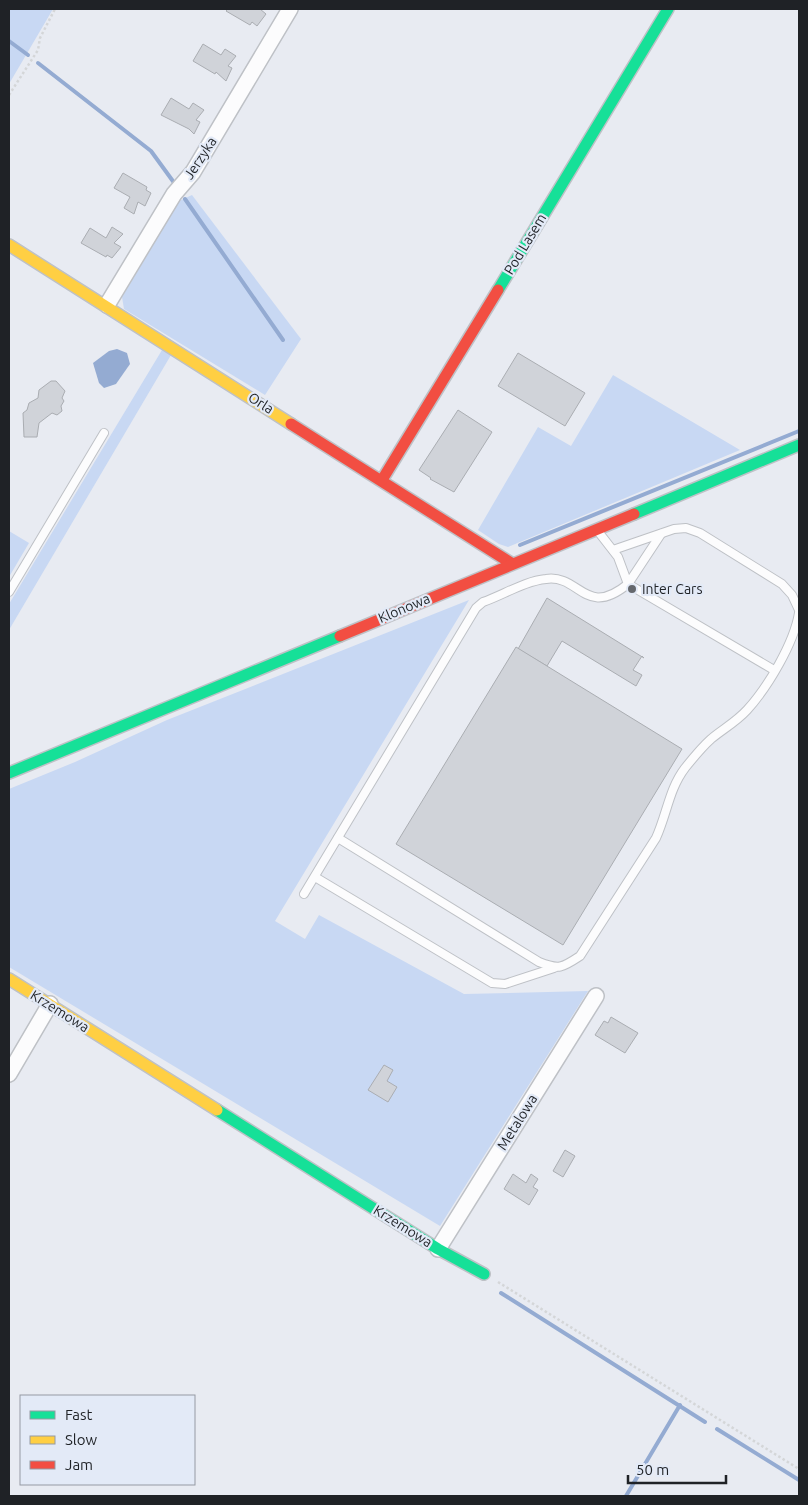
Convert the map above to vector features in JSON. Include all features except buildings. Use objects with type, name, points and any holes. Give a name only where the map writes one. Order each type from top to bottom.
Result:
[{"type":"street","name":"Jerzyka","points":[[107,305],[174,194],[193,172],[290,9]]},
{"type":"street","name":"Pod Lasem","points":[[382,480],[668,9]]},
{"type":"street","name":"Orla","points":[[9,245],[107,305],[511,563]]},
{"type":"street","name":"Klonowa","points":[[9,773],[799,445]]},
{"type":"street","name":"Krzemowa","points":[[9,979],[438,1249],[484,1274]]},
{"type":"street","name":"Metalowa","points":[[438,1249],[596,996]]},
{"type":"street","points":[[9,1074],[50,1004]]},
{"type":"lane","points":[[9,592],[104,433]]},
{"type":"lane","points":[[315,877],[492,983],[505,984],[565,966],[580,956],[656,838],[663,822],[669,796],[684,770],[712,738],[747,710],[774,670],[796,630],[799,612],[792,595],[782,584],[700,533],[686,528],[674,529],[612,550]]},
{"type":"lane","points":[[595,529],[618,557],[628,584],[774,670]]},
{"type":"lane","points":[[304,894],[476,608],[483,602],[547,578],[564,582],[594,598],[613,594],[628,584],[661,534]]},
{"type":"lane","points":[[338,838],[539,962],[554,968]]},
{"type":"path","points":[[9,95],[38,50],[40,38],[55,9]]},
{"type":"path","points":[[484,1274],[799,1469]]},
{"type":"shaded area","points":[[9,9],[53,9],[9,84]]},
{"type":"shaded area","points":[[192,195],[301,339],[265,395],[124,309],[122,297],[179,201]]},
{"type":"shaded area","points":[[117,349],[127,353],[130,364],[116,384],[104,388],[99,383],[93,363],[109,351]]},
{"type":"shaded area","points":[[162,350],[171,355],[9,630],[9,604]]},
{"type":"shaded area","points":[[613,375],[740,450],[508,547],[499,544],[478,530],[538,427],[571,446]]},
{"type":"shaded area","points":[[9,531],[29,543],[9,577]]},
{"type":"shaded area","points":[[469,600],[275,921],[305,939],[319,915],[464,994],[588,991],[440,1226],[9,967],[9,789],[75,762],[167,720]]},
{"type":"waterway","points":[[9,41],[28,55]]},
{"type":"waterway","points":[[38,63],[151,151],[175,184]]},
{"type":"waterway","points":[[185,199],[283,340]]},
{"type":"waterway","points":[[520,545],[799,431]]},
{"type":"waterway","points":[[501,1293],[705,1422]]},
{"type":"waterway","points":[[626,1496],[680,1405]]},
{"type":"waterway","points":[[717,1429],[799,1480]]},
{"type":"traffic: fast","points":[[498,290],[668,9]]},
{"type":"traffic: fast","points":[[634,514],[799,445]]},
{"type":"traffic: fast","points":[[9,773],[340,636]]},
{"type":"traffic: fast","points":[[217,1110],[438,1249],[484,1274]]},
{"type":"traffic: slow","points":[[9,245],[291,424]]},
{"type":"traffic: slow","points":[[9,979],[217,1110]]},
{"type":"traffic: jam","points":[[382,480],[498,290]]},
{"type":"traffic: jam","points":[[291,424],[511,563]]},
{"type":"traffic: jam","points":[[340,636],[634,514]]},
{"type":"place","name":"Inter Cars","points":[[632,589]]}]
